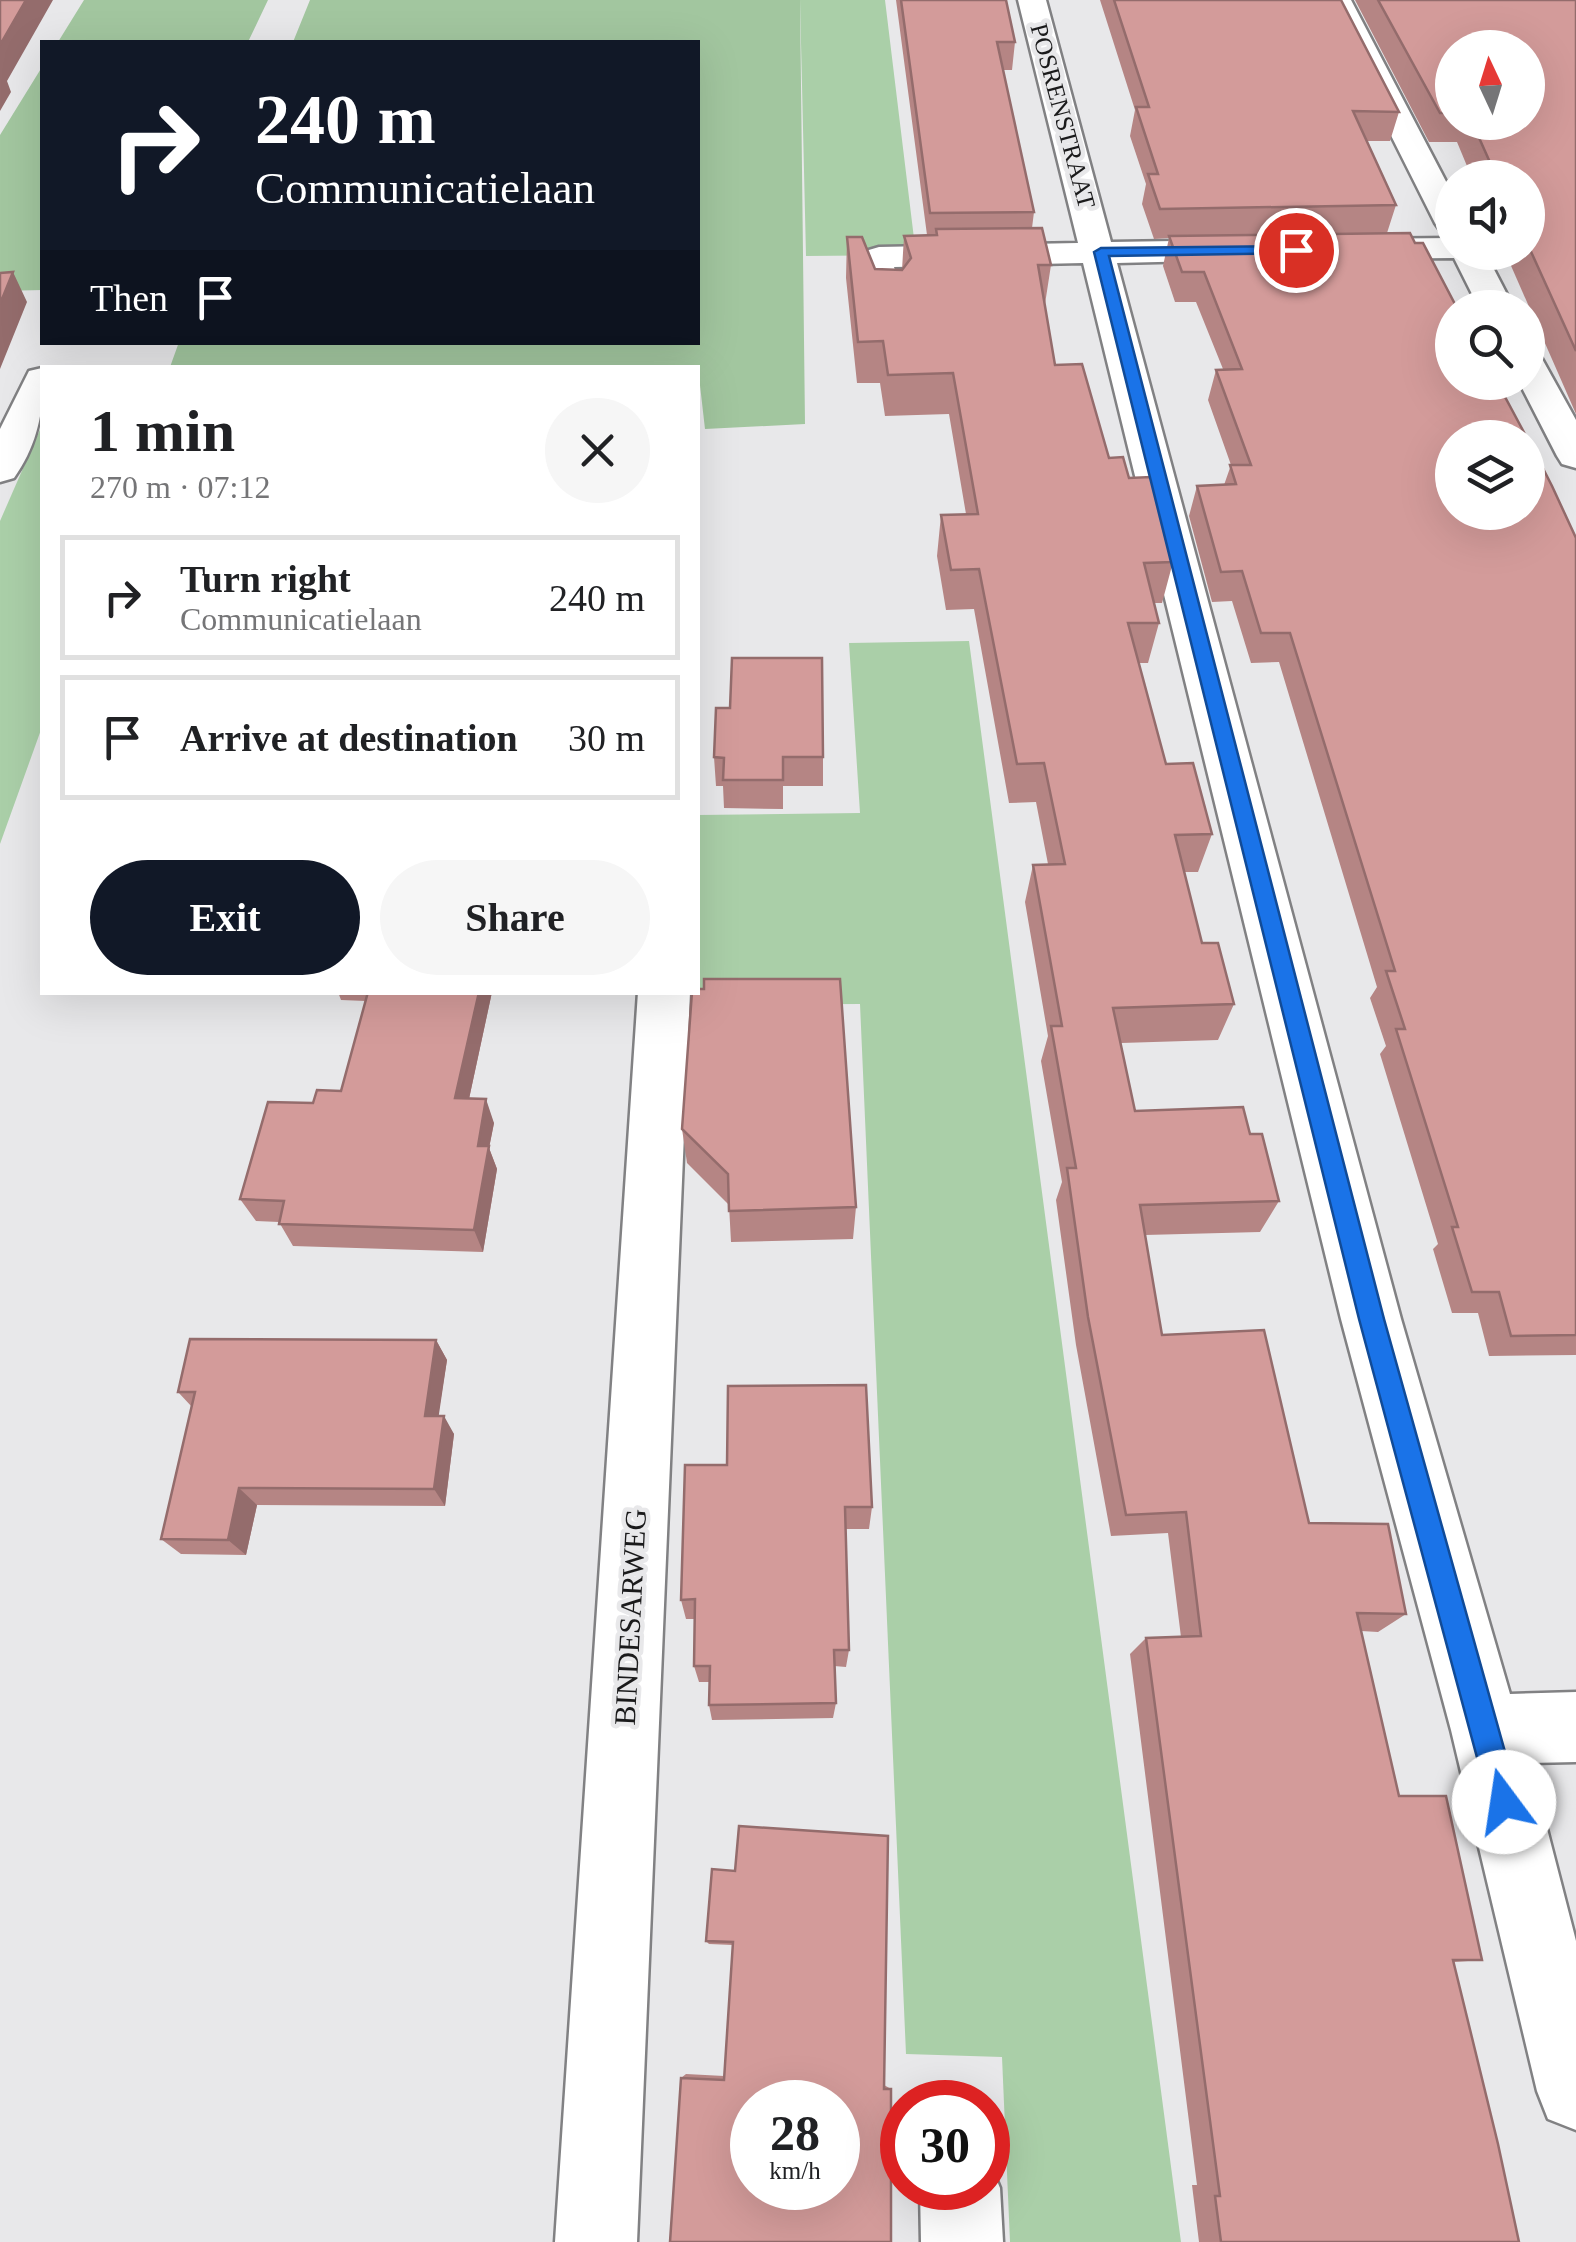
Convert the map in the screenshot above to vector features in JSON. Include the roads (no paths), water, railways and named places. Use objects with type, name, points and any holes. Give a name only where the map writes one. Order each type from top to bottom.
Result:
[{"type":"street","name":"POSRENSTRAAT","points":[[1032,0],[1101,252],[1371,1319],[1486,1730],[1576,2091]]},
{"type":"street","points":[[1337,0],[1435,189]]},
{"type":"street","points":[[1316,250],[1435,248]]},
{"type":"street","points":[[886,300],[874,259],[880,257],[1276,250]]},
{"type":"street","points":[[0,470],[40,383]]},
{"type":"street","points":[[1545,397],[1576,456]]},
{"type":"street","name":"BINDESARWEG","points":[[596,2242],[664,995]]},
{"type":"street","points":[[1486,1730],[1576,1726]]},
{"type":"street","points":[[961,2210],[962,2242]]}]
